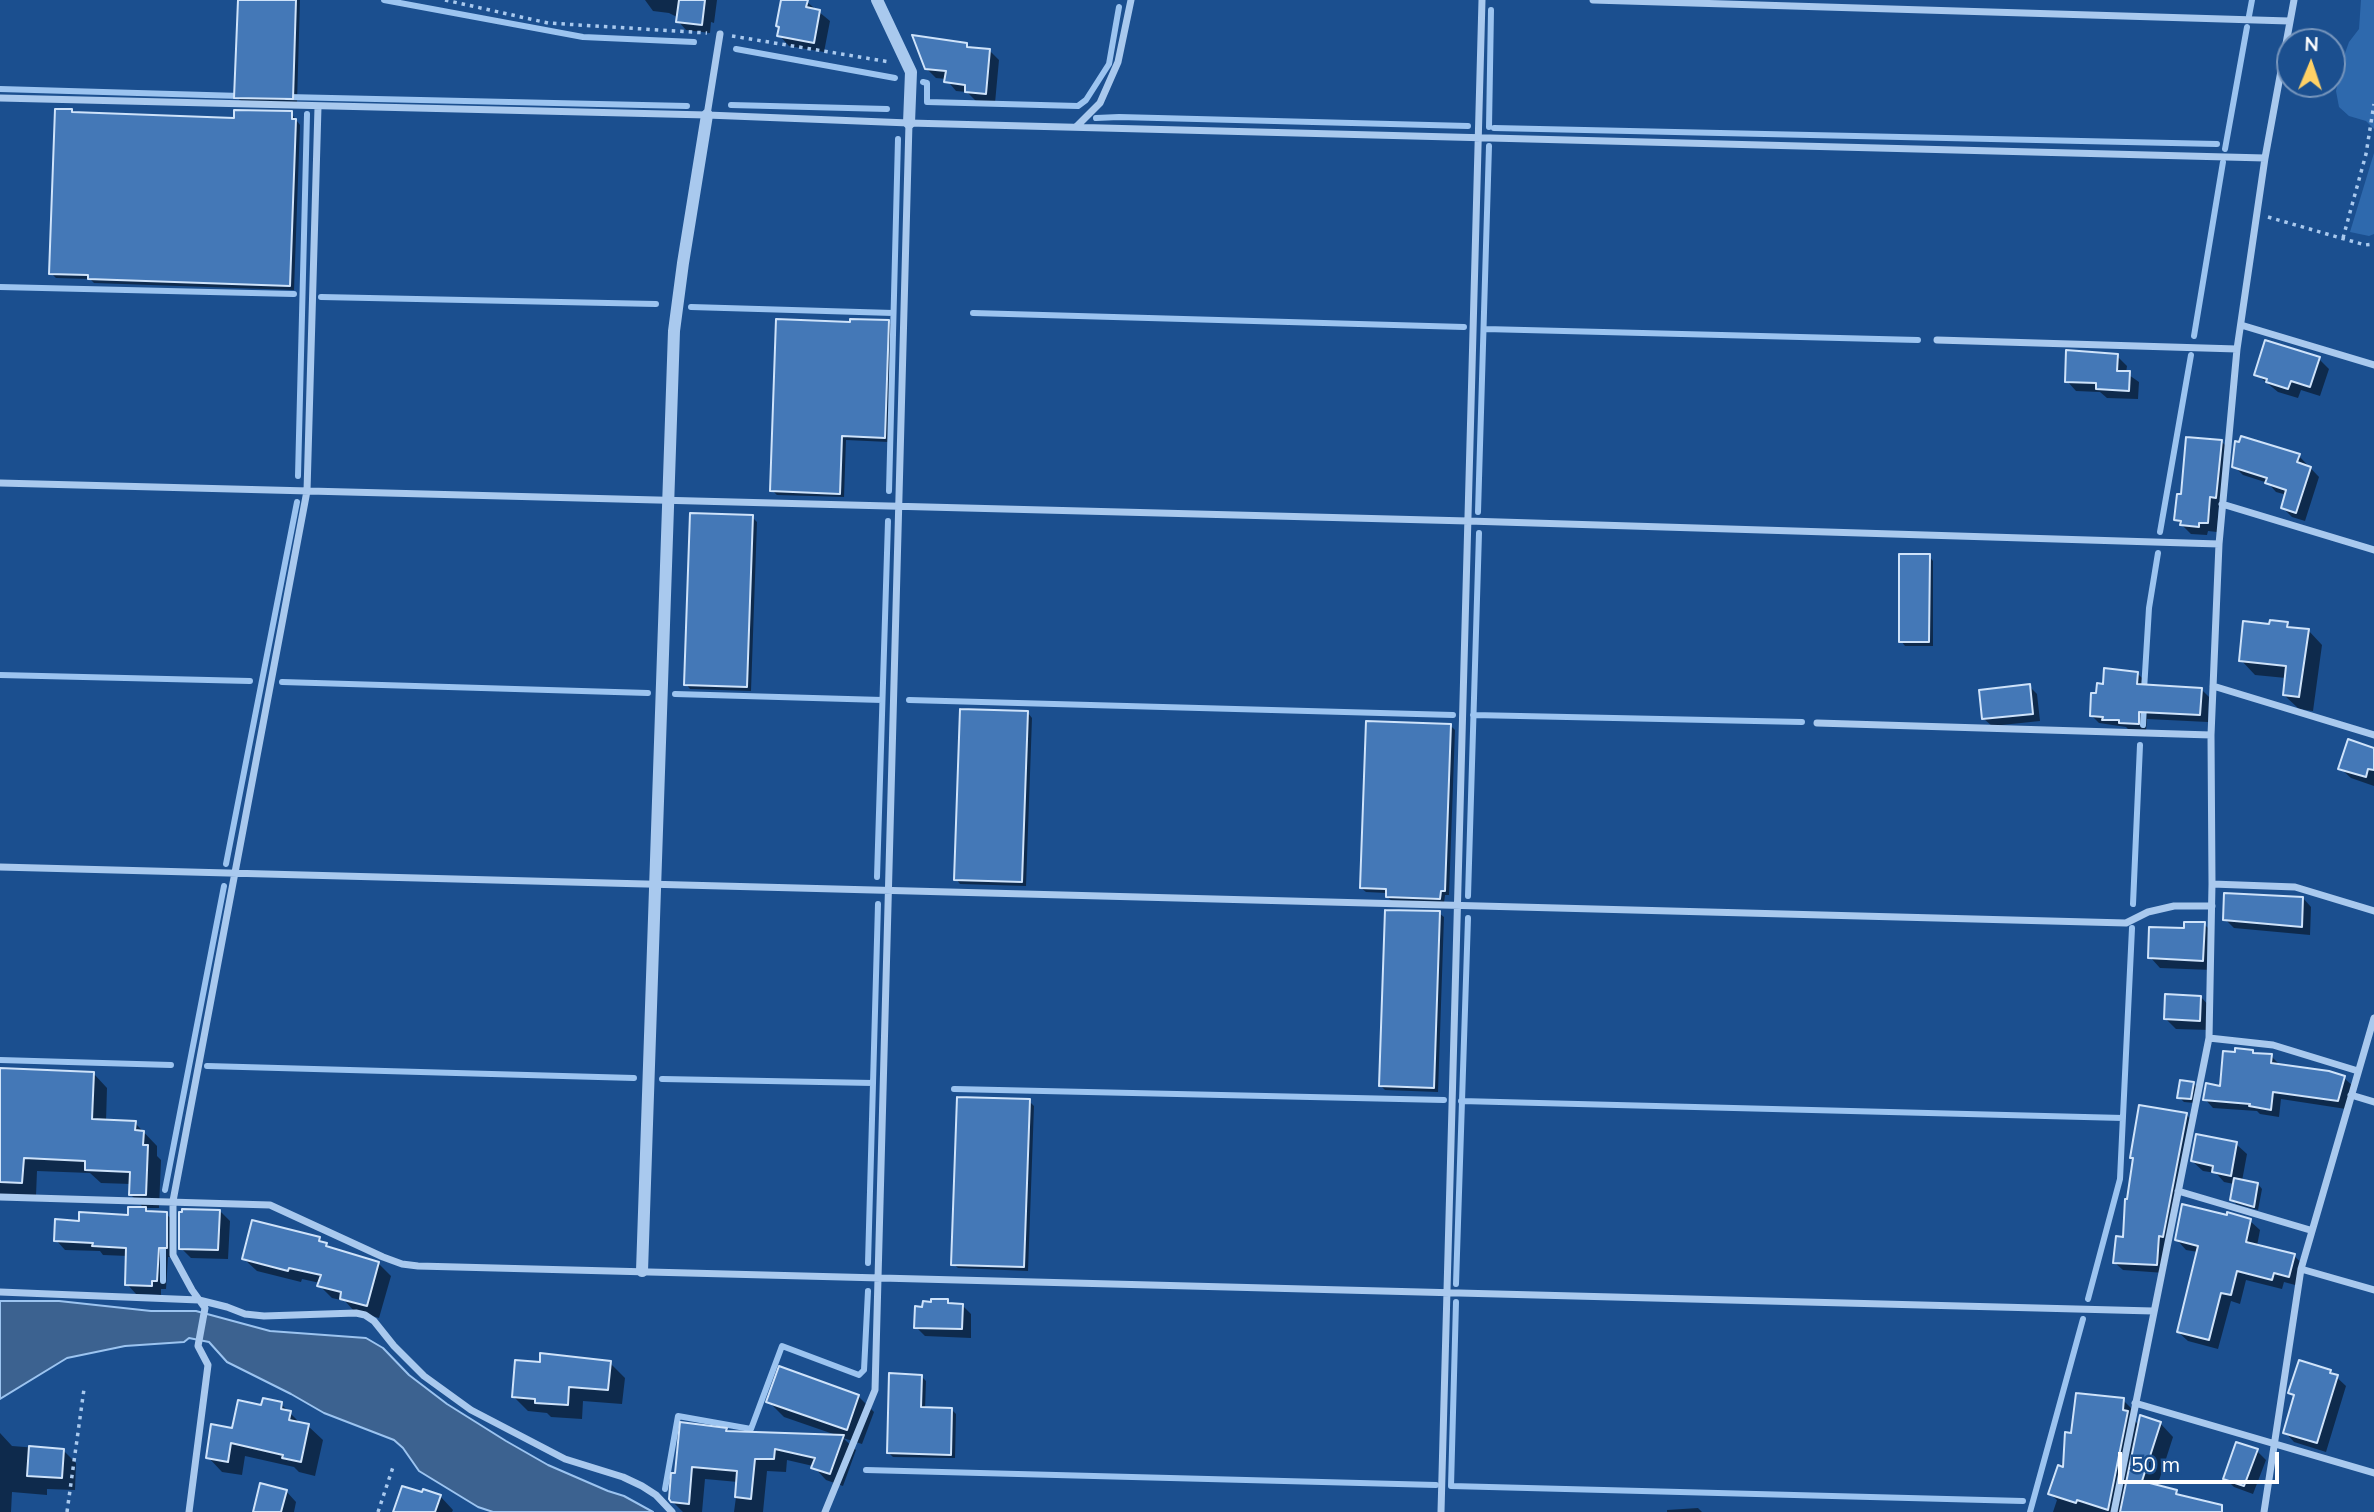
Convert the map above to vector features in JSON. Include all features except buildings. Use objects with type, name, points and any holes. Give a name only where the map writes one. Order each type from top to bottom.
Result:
[{"type":"street","points":[[825,1512],[875,1390],[911,72],[877,0]]},
{"type":"street","points":[[1077,126],[1100,103],[1118,62],[1131,0]]},
{"type":"street","points":[[1441,1512],[1482,0]]},
{"type":"street","points":[[1593,0],[2289,21]]},
{"type":"street","points":[[2114,1512],[2209,1038],[2211,735],[2222,504],[2237,349],[2265,158],[2294,0]]},
{"type":"street","points":[[642,1271],[674,331],[682,263],[720,34]]},
{"type":"street","points":[[0,98],[2265,158]]},
{"type":"street","points":[[189,1512],[208,1365],[198,1346],[205,1308],[173,1255],[173,1201],[307,491],[318,107]]},
{"type":"street","points":[[2241,325],[2374,365]]},
{"type":"street","points":[[1937,340],[2237,349]]},
{"type":"street","points":[[0,483],[1468,521],[2219,544]]},
{"type":"street","points":[[2222,504],[2374,550]]},
{"type":"street","points":[[2213,687],[2374,735]]},
{"type":"street","points":[[1817,723],[2211,735]]},
{"type":"street","points":[[0,867],[2126,923],[2148,912],[2174,906],[2211,906]]},
{"type":"street","points":[[2212,884],[2295,887],[2374,911]]},
{"type":"street","points":[[2264,1512],[2301,1269],[2310,1230],[2374,1018]]},
{"type":"street","points":[[2209,1038],[2273,1045],[2358,1071]]},
{"type":"street","points":[[2351,1095],[2374,1102]]},
{"type":"street","points":[[2178,1191],[2310,1230]]},
{"type":"street","points":[[0,1197],[270,1205],[402,1264],[2153,1311]]},
{"type":"street","points":[[2301,1269],[2374,1290]]},
{"type":"street","points":[[0,1292],[199,1300],[246,1314],[264,1316],[365,1315],[374,1321],[424,1376],[471,1410],[565,1459],[623,1477],[642,1486],[656,1495],[672,1512]]},
{"type":"street","points":[[2135,1403],[2374,1473]]},
{"type":"path","points":[[446,0],[548,23],[720,34],[908,65]]},
{"type":"path","points":[[2343,239],[2366,154],[2374,104]]},
{"type":"path","points":[[2257,214],[2365,245],[2374,244]]},
{"type":"path","points":[[67,1512],[84,1389]]},
{"type":"path","points":[[379,1512],[393,1467]]},
{"type":"shaded area","points":[[2361,0],[2374,0],[2374,129],[2366,121],[2349,116],[2339,107],[2337,98],[2346,98],[2346,50],[2359,29]]},
{"type":"shaded area","points":[[2374,153],[2374,234],[2369,236],[2350,232]]},
{"type":"shaded area","points":[[0,1301],[59,1301],[151,1311],[196,1311],[270,1331],[366,1338],[383,1348],[409,1375],[447,1404],[506,1441],[548,1465],[624,1496],[653,1512],[493,1512],[478,1507],[419,1471],[394,1440],[324,1413],[227,1362],[209,1342],[189,1338],[184,1342],[125,1346],[67,1358],[0,1399]]},
{"type":"waterway","points":[[384,0],[583,37],[694,42]]},
{"type":"waterway","points":[[2249,16],[2252,0]]},
{"type":"waterway","points":[[923,82],[927,83],[927,102],[1078,106],[1086,100],[1109,64],[1119,7]]},
{"type":"waterway","points":[[1489,127],[1491,10]]},
{"type":"waterway","points":[[2225,149],[2247,27]]},
{"type":"waterway","points":[[736,49],[895,78]]},
{"type":"waterway","points":[[0,89],[241,96]]},
{"type":"waterway","points":[[287,97],[687,106]]},
{"type":"waterway","points":[[731,105],[887,109]]},
{"type":"waterway","points":[[298,476],[307,114]]},
{"type":"waterway","points":[[1096,118],[1468,126]]},
{"type":"waterway","points":[[1494,128],[2217,144]]},
{"type":"waterway","points":[[889,491],[898,139]]},
{"type":"waterway","points":[[1478,512],[1489,146]]},
{"type":"waterway","points":[[2194,336],[2223,162]]},
{"type":"waterway","points":[[0,287],[294,294]]},
{"type":"waterway","points":[[321,297],[656,304]]},
{"type":"waterway","points":[[691,307],[893,313]]},
{"type":"waterway","points":[[973,313],[1464,327]]},
{"type":"waterway","points":[[1485,329],[1918,340]]},
{"type":"waterway","points":[[2160,532],[2191,355]]},
{"type":"waterway","points":[[226,864],[297,502]]},
{"type":"waterway","points":[[877,877],[888,521]]},
{"type":"waterway","points":[[1468,896],[1479,533]]},
{"type":"waterway","points":[[2144,690],[2149,608],[2158,553]]},
{"type":"waterway","points":[[0,675],[250,681]]},
{"type":"waterway","points":[[282,682],[648,693]]},
{"type":"waterway","points":[[675,694],[882,700]]},
{"type":"waterway","points":[[909,700],[1453,715]]},
{"type":"waterway","points":[[2143,725],[2144,704]]},
{"type":"waterway","points":[[1473,715],[1802,722]]},
{"type":"waterway","points":[[2133,904],[2140,745]]},
{"type":"waterway","points":[[165,1190],[224,886]]},
{"type":"waterway","points":[[868,1263],[878,904]]},
{"type":"waterway","points":[[1456,1284],[1468,918]]},
{"type":"waterway","points":[[2088,1299],[2120,1179],[2132,928]]},
{"type":"waterway","points":[[0,1060],[171,1065]]},
{"type":"waterway","points":[[207,1066],[634,1078]]},
{"type":"waterway","points":[[662,1079],[873,1083]]},
{"type":"waterway","points":[[954,1089],[1444,1100]]},
{"type":"waterway","points":[[1461,1101],[2123,1118]]},
{"type":"waterway","points":[[163,1242],[163,1281]]},
{"type":"waterway","points":[[665,1489],[678,1416],[751,1429],[782,1346],[859,1375],[864,1370],[868,1291]]},
{"type":"waterway","points":[[1456,1302],[1451,1486],[2023,1501]]},
{"type":"waterway","points":[[2030,1512],[2083,1319]]},
{"type":"waterway","points":[[866,1470],[1436,1485]]}]
